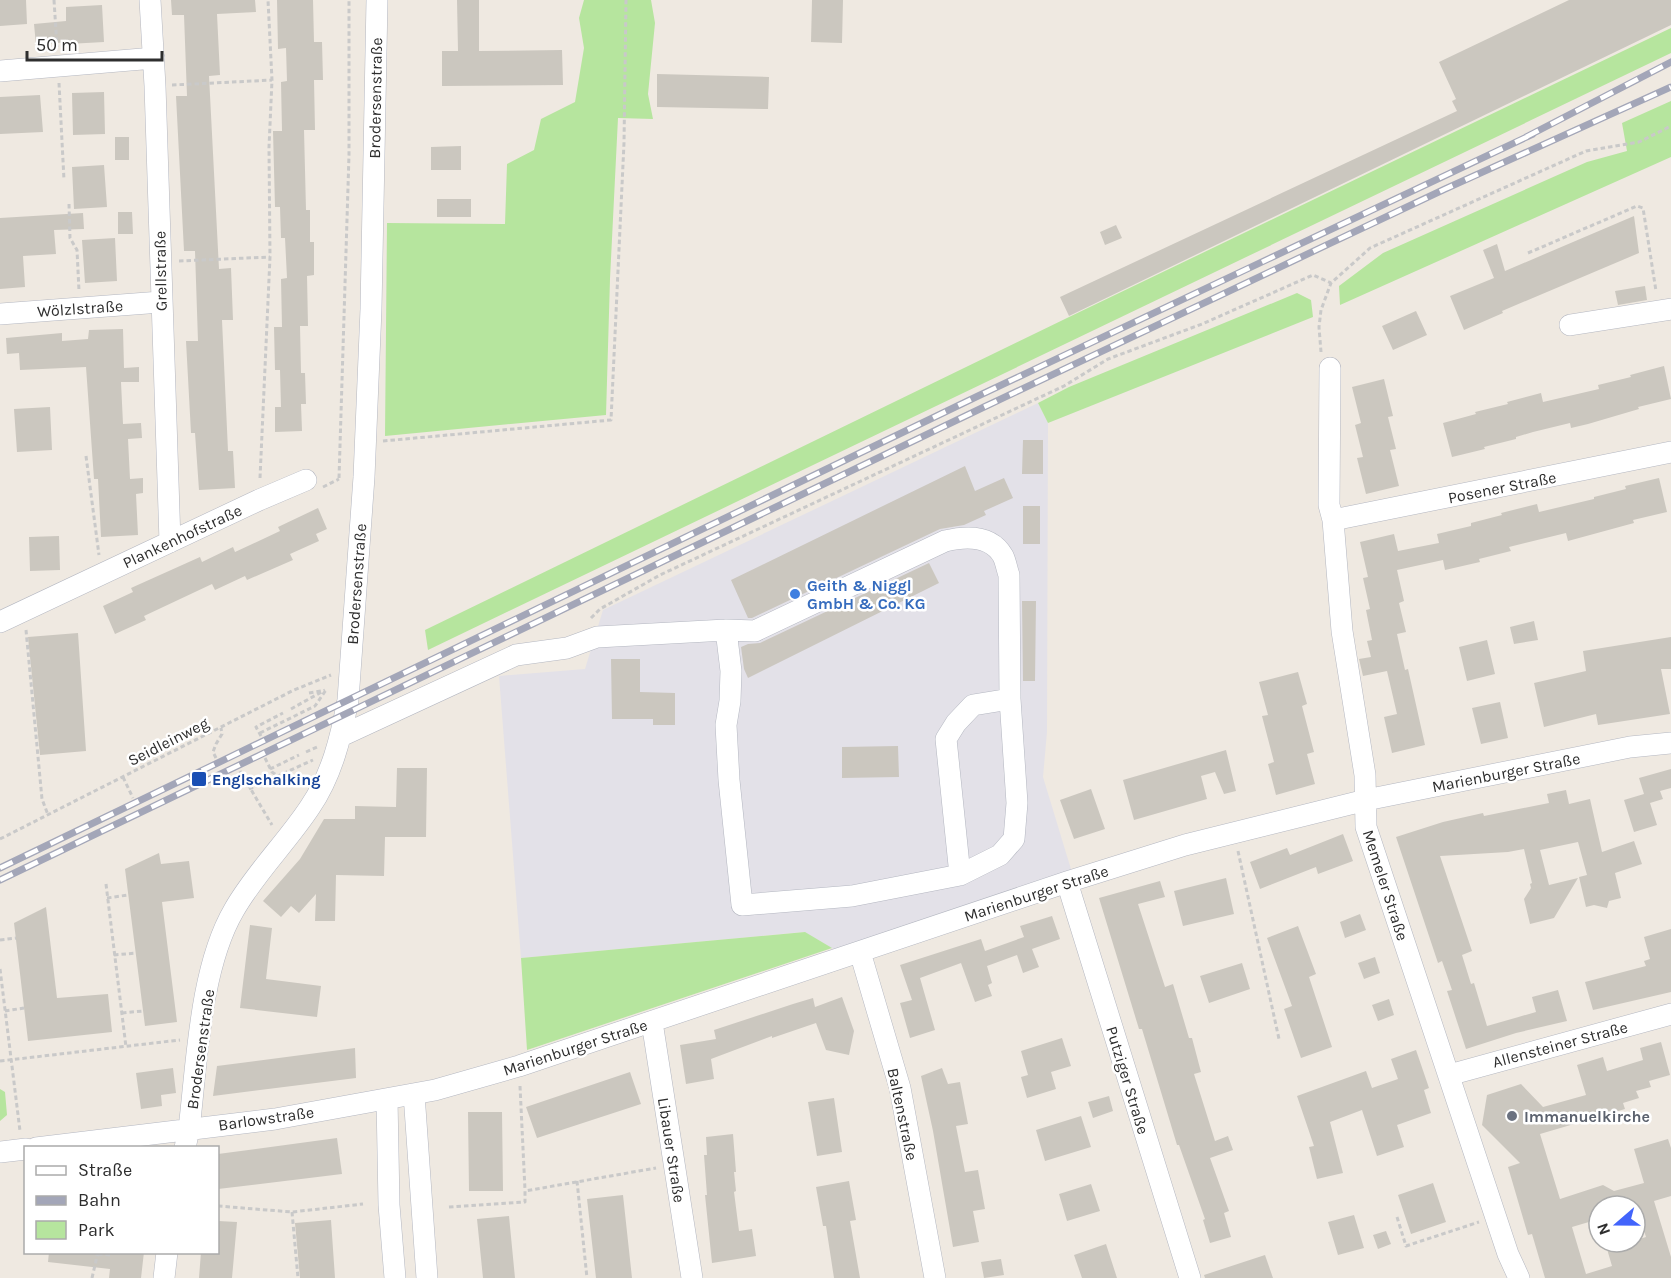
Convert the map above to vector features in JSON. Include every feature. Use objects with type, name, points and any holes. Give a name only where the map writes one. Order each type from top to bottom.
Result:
[{"type":"street","name":"Grellstraße","points":[[150,0],[154,58],[170,542]]},
{"type":"street","name":"Brodersenstraße","points":[[187,1138],[203,1012],[216,948],[234,910],[311,807],[327,778],[341,736],[348,700],[364,477],[372,309],[377,0]]},
{"type":"street","points":[[0,71],[154,58]]},
{"type":"street","name":"Wölzlstraße","points":[[0,314],[161,302]]},
{"type":"street","points":[[1570,325],[1665,310]]},
{"type":"street","name":"Memeler Straße","points":[[1330,370],[1329,505],[1334,520],[1342,631],[1365,775],[1366,827],[1518,1278]]},
{"type":"street","name":"Posener Straße","points":[[1334,520],[1671,452]]},
{"type":"street","name":"Plankenhofstraße","points":[[0,622],[306,480]]},
{"type":"street","points":[[341,736],[516,655],[567,648],[597,637],[726,630],[755,631],[945,541],[962,537],[978,538],[992,544],[1003,556],[1009,575],[1010,699],[1017,803],[1014,839],[1000,855],[960,875],[852,896],[742,904],[729,780],[726,725],[731,671],[726,630]]},
{"type":"street","points":[[960,875],[946,739],[956,723],[973,705],[1010,699]]},
{"type":"street","name":"Marienburger Straße","points":[[414,1094],[519,1066],[1067,882],[1185,845],[1366,800],[1630,747],[1671,743]]},
{"type":"street","name":"Putziger Straße","points":[[1067,882],[1190,1278]]},
{"type":"street","name":"Baltenstraße","points":[[860,952],[900,1088],[934,1278]]},
{"type":"street","name":"Allensteiner Straße","points":[[1449,1075],[1671,1014]]},
{"type":"street","name":"Libauer Straße","points":[[652,1022],[692,1278]]},
{"type":"street","points":[[414,1094],[427,1278]]},
{"type":"street","name":"Barlowstraße","points":[[0,1152],[27,1145],[118,1137],[187,1138],[274,1119],[414,1094]]},
{"type":"street","points":[[387,1099],[389,1205],[395,1278]]},
{"type":"street","points":[[118,1137],[134,1146]]},
{"type":"street","points":[[164,1278],[167,1254]]},
{"type":"path","points":[[54,0],[64,180]]},
{"type":"path","points":[[260,500],[270,257],[268,147],[272,80],[268,0]]},
{"type":"path","points":[[339,478],[349,155],[349,0]]},
{"type":"path","points":[[365,443],[612,420],[624,143],[626,0]]},
{"type":"path","points":[[155,86],[272,80]]},
{"type":"path","points":[[1330,370],[1326,369],[1322,360],[1319,327],[1321,310],[1331,282],[1370,248],[1586,151],[1639,142],[1671,126]]},
{"type":"path","points":[[69,204],[70,238],[77,250],[80,308]]},
{"type":"path","points":[[1528,254],[1637,206],[1643,208],[1665,310]]},
{"type":"path","points":[[160,261],[270,257]]},
{"type":"path","points":[[587,623],[600,609],[660,575],[1064,387],[1108,359],[1202,324],[1313,275],[1331,282]]},
{"type":"path","points":[[86,456],[101,574]]},
{"type":"path","points":[[306,480],[316,491],[339,478],[364,477]]},
{"type":"path","points":[[24,611],[38,769],[42,800],[48,815]]},
{"type":"path","name":"Seidleinweg","points":[[0,839],[294,690],[349,668]]},
{"type":"path","points":[[309,693],[326,690]]},
{"type":"path","points":[[291,709],[326,690]]},
{"type":"path","points":[[283,713],[256,727],[260,735],[315,706],[326,690]]},
{"type":"path","points":[[216,758],[213,752],[222,734],[220,728]]},
{"type":"path","points":[[270,769],[299,755]]},
{"type":"path","points":[[265,758],[270,769],[278,776]]},
{"type":"path","points":[[249,789],[316,758]]},
{"type":"path","points":[[240,771],[274,828]]},
{"type":"path","points":[[123,777],[133,798]]},
{"type":"path","points":[[1234,833],[1279,1040]]},
{"type":"path","points":[[106,884],[126,1047]]},
{"type":"path","points":[[107,898],[128,895]]},
{"type":"path","points":[[0,940],[16,938]]},
{"type":"path","points":[[114,955],[136,952]]},
{"type":"path","points":[[0,969],[11,1060],[27,1145]]},
{"type":"path","points":[[5,1011],[24,1008]]},
{"type":"path","points":[[122,1013],[143,1011]]},
{"type":"path","points":[[0,1062],[182,1040]]},
{"type":"path","points":[[449,1207],[525,1202],[519,1066]]},
{"type":"path","points":[[525,1191],[675,1165]]},
{"type":"path","points":[[577,1181],[587,1278]]},
{"type":"path","points":[[219,1206],[292,1212],[363,1204]]},
{"type":"path","points":[[292,1212],[298,1278]]},
{"type":"path","points":[[1397,1217],[1406,1246],[1496,1217]]},
{"type":"path","points":[[92,1278],[98,1254]]},
{"type":"path","points":[[104,1254],[111,1255]]},
{"type":"shaded area","points":[[1038,403],[1048,423],[1047,732],[1043,777],[1077,889],[854,961],[804,932],[521,958],[499,676],[585,669],[603,610]]},
{"type":"green space","points":[[584,0],[651,0],[655,23],[648,94],[653,119],[618,118],[606,415],[385,436],[387,223],[505,224],[507,164],[534,150],[541,119],[575,102],[584,48],[579,18]]},
{"type":"green space","points":[[1671,28],[1671,53],[428,650],[425,630]]},
{"type":"green space","points":[[1671,101],[1671,157],[1340,305],[1339,286],[1383,253],[1587,162],[1627,151],[1622,123]]},
{"type":"green space","points":[[1297,293],[1311,300],[1313,317],[1048,423],[1038,403],[1069,387]]},
{"type":"green space","points":[[805,932],[832,948],[527,1050],[521,958]]},
{"type":"green space","points":[[0,1089],[5,1092],[7,1115],[0,1121]]},
{"type":"building","points":[[0,0],[26,0],[27,24],[0,26]]},
{"type":"building","points":[[171,0],[255,0],[256,12],[217,14],[220,75],[209,76],[219,269],[231,268],[233,320],[222,320],[228,451],[233,451],[235,488],[199,490],[195,433],[191,433],[186,341],[198,341],[195,251],[184,251],[176,96],[187,96],[184,15],[172,15]]},
{"type":"building","points":[[277,0],[313,0],[314,42],[322,42],[323,80],[314,80],[315,130],[304,130],[306,210],[310,210],[310,242],[314,242],[314,275],[307,276],[308,326],[300,326],[301,373],[305,373],[306,404],[301,404],[302,431],[275,432],[275,407],[281,407],[280,370],[275,370],[274,327],[282,327],[281,279],[287,278],[285,238],[281,238],[280,207],[275,207],[273,131],[282,131],[281,82],[287,81],[286,48],[278,49]]},
{"type":"building","points":[[457,0],[479,0],[479,51],[562,50],[563,85],[442,86],[442,51],[458,51]]},
{"type":"building","points":[[812,0],[843,0],[842,43],[811,42]]},
{"type":"building","points":[[1569,0],[1671,0],[1671,25],[1069,316],[1060,297],[1457,111],[1452,101],[1456,99],[1439,62]]},
{"type":"building","points":[[102,5],[104,42],[36,45],[34,24],[66,21],[66,7]]},
{"type":"building","points":[[657,74],[769,77],[768,109],[657,107]]},
{"type":"building","points":[[104,92],[105,134],[73,135],[72,93]]},
{"type":"building","points":[[40,95],[43,132],[0,134],[0,97]]},
{"type":"building","points":[[115,137],[129,137],[129,160],[115,160]]},
{"type":"building","points":[[461,146],[461,170],[431,170],[431,147]]},
{"type":"building","points":[[104,165],[107,207],[74,209],[72,167]]},
{"type":"building","points":[[437,199],[471,199],[471,217],[437,217]]},
{"type":"building","points":[[118,212],[132,212],[133,234],[118,234]]},
{"type":"building","points":[[83,213],[84,229],[54,230],[56,254],[23,256],[25,287],[0,289],[0,218]]},
{"type":"building","points":[[1634,216],[1639,253],[1502,311],[1503,313],[1464,330],[1450,296],[1494,278],[1483,250],[1497,244],[1505,271]]},
{"type":"building","points":[[1116,225],[1122,238],[1105,245],[1100,232]]},
{"type":"building","points":[[115,238],[117,281],[85,283],[82,240]]},
{"type":"building","points":[[1645,286],[1647,300],[1618,305],[1615,291]]},
{"type":"building","points":[[1416,311],[1427,335],[1393,350],[1382,326]]},
{"type":"building","points":[[123,329],[124,368],[139,367],[139,382],[121,382],[123,424],[141,423],[142,438],[128,439],[130,479],[143,478],[143,493],[136,494],[138,535],[101,537],[98,479],[94,479],[86,367],[20,370],[19,353],[7,354],[6,338],[62,333],[62,341],[88,339],[89,330]]},
{"type":"building","points":[[1664,366],[1671,399],[1638,407],[1639,409],[1588,424],[1571,428],[1570,423],[1533,432],[1484,447],[1485,449],[1452,457],[1443,423],[1541,393],[1543,402],[1599,389],[1598,385]]},
{"type":"building","points":[[1384,379],[1393,416],[1388,417],[1396,449],[1390,450],[1399,486],[1366,494],[1357,458],[1363,457],[1355,425],[1361,423],[1352,387]]},
{"type":"building","points":[[50,407],[52,450],[17,452],[14,409]]},
{"type":"building","points":[[1023,440],[1043,440],[1043,474],[1022,474]]},
{"type":"building","points":[[965,466],[975,491],[1004,478],[1013,498],[984,511],[986,515],[964,525],[940,529],[748,618],[731,580]]},
{"type":"building","points":[[1659,478],[1667,512],[1633,520],[1634,523],[1568,541],[1566,533],[1509,547],[1511,551],[1479,559],[1480,562],[1445,570],[1443,560],[1397,570],[1404,601],[1399,603],[1406,632],[1397,634],[1405,670],[1408,669],[1425,745],[1392,753],[1384,717],[1397,714],[1387,671],[1363,676],[1359,659],[1371,657],[1367,641],[1372,640],[1366,610],[1370,609],[1363,578],[1368,577],[1360,542],[1394,534],[1398,551],[1439,543],[1437,534],[1471,526],[1471,523],[1502,515],[1501,513],[1537,504],[1539,512],[1594,499],[1594,497],[1626,489],[1625,486]]},
{"type":"building","points":[[1023,506],[1040,506],[1040,544],[1023,544]]},
{"type":"building","points":[[318,508],[327,529],[316,534],[319,541],[290,554],[293,560],[247,580],[245,576],[215,590],[212,584],[144,616],[146,620],[115,634],[103,606],[133,592],[131,588],[200,557],[202,562],[233,547],[235,552],[280,531],[278,527]]},
{"type":"building","points":[[59,536],[60,570],[30,571],[29,537]]},
{"type":"building","points":[[929,563],[939,583],[748,678],[744,669],[741,647],[760,643]]},
{"type":"building","points":[[1022,601],[1036,601],[1035,681],[1023,681]]},
{"type":"building","points":[[1534,621],[1538,640],[1514,644],[1510,627]]},
{"type":"building","points":[[78,633],[86,751],[40,755],[28,637]]},
{"type":"building","points":[[1671,637],[1671,669],[1661,669],[1670,714],[1598,725],[1596,714],[1544,727],[1534,683],[1586,671],[1583,651]]},
{"type":"building","points":[[1487,640],[1495,674],[1467,681],[1459,647]]},
{"type":"building","points":[[611,659],[640,659],[640,692],[675,693],[675,725],[653,725],[653,719],[612,719]]},
{"type":"building","points":[[1298,672],[1307,704],[1302,706],[1314,752],[1307,754],[1315,784],[1276,795],[1268,764],[1274,762],[1262,716],[1268,715],[1259,682]]},
{"type":"building","points":[[1500,702],[1508,738],[1481,744],[1472,708]]},
{"type":"building","points":[[898,746],[899,777],[842,778],[842,747]]},
{"type":"building","points":[[1226,750],[1236,791],[1224,794],[1215,772],[1201,776],[1207,799],[1134,820],[1123,780]]},
{"type":"building","points":[[397,768],[427,768],[426,837],[385,837],[384,876],[336,875],[335,921],[315,921],[316,894],[299,913],[291,906],[281,917],[263,901],[300,859],[324,819],[355,819],[355,806],[396,807]]},
{"type":"building","points":[[1671,769],[1671,788],[1660,791],[1663,799],[1650,803],[1657,825],[1634,832],[1624,800],[1644,794],[1639,778]]},
{"type":"building","points":[[1091,789],[1105,829],[1074,839],[1060,800]]},
{"type":"building","points":[[1566,790],[1569,804],[1590,799],[1602,852],[1634,841],[1642,864],[1615,873],[1621,898],[1609,901],[1607,908],[1594,905],[1586,907],[1579,877],[1587,875],[1578,842],[1540,850],[1549,885],[1578,878],[1554,918],[1530,924],[1524,899],[1532,883],[1524,849],[1440,856],[1472,951],[1462,955],[1471,984],[1474,983],[1487,1026],[1536,1012],[1532,997],[1558,990],[1567,1021],[1516,1033],[1466,1049],[1447,991],[1452,990],[1442,961],[1438,963],[1396,837],[1443,822],[1483,813],[1484,816],[1549,803],[1547,794]]},
{"type":"building","points":[[1343,834],[1353,861],[1318,874],[1316,867],[1260,889],[1250,862],[1287,848],[1290,855]]},
{"type":"building","points":[[159,853],[161,864],[189,861],[194,898],[162,902],[177,1022],[145,1026],[125,869]]},
{"type":"building","points":[[1226,878],[1234,914],[1183,926],[1174,891]]},
{"type":"building","points":[[1160,881],[1165,897],[1138,904],[1165,987],[1173,984],[1189,1038],[1192,1038],[1201,1072],[1194,1074],[1215,1141],[1228,1136],[1233,1150],[1210,1158],[1229,1211],[1224,1213],[1231,1237],[1210,1243],[1203,1220],[1205,1219],[1179,1145],[1177,1145],[1099,898]]},
{"type":"building","points":[[46,907],[57,998],[108,994],[112,1032],[28,1041],[14,923]]},
{"type":"building","points":[[1360,914],[1366,930],[1345,938],[1340,922]]},
{"type":"building","points":[[1052,916],[1060,939],[1032,949],[1039,967],[1023,973],[1017,955],[987,966],[992,983],[988,985],[992,996],[975,1002],[961,963],[920,978],[935,1030],[910,1038],[900,1003],[912,1000],[900,965],[981,939],[985,951],[1024,937],[1020,926]]},
{"type":"building","points":[[250,925],[272,928],[266,979],[321,986],[317,1017],[240,1008]]},
{"type":"building","points":[[1298,926],[1316,974],[1309,977],[1332,1047],[1301,1058],[1284,1009],[1292,1006],[1267,938]]},
{"type":"building","points":[[1671,929],[1671,992],[1593,1010],[1585,982],[1646,966],[1644,961],[1650,959],[1644,937]]},
{"type":"building","points":[[1375,957],[1380,973],[1364,979],[1358,963]]},
{"type":"building","points":[[1242,963],[1250,989],[1209,1003],[1200,976]]},
{"type":"building","points":[[842,997],[854,1031],[849,1055],[826,1050],[816,1023],[772,1038],[772,1036],[711,1059],[714,1079],[686,1084],[680,1045],[716,1039],[714,1030],[813,998],[815,1007]]},
{"type":"building","points":[[1389,999],[1394,1015],[1378,1021],[1372,1005]]},
{"type":"building","points":[[1062,1038],[1071,1066],[1051,1072],[1056,1089],[1027,1098],[1021,1077],[1028,1075],[1021,1051]]},
{"type":"building","points":[[1661,1042],[1670,1075],[1649,1081],[1651,1087],[1636,1091],[1639,1098],[1623,1103],[1625,1109],[1540,1134],[1560,1199],[1603,1185],[1614,1191],[1644,1183],[1634,1149],[1668,1139],[1671,1148],[1671,1196],[1654,1201],[1671,1257],[1671,1278],[1545,1278],[1532,1234],[1528,1235],[1508,1167],[1520,1163],[1482,1125],[1487,1095],[1521,1084],[1543,1107],[1586,1095],[1577,1065],[1603,1057],[1607,1071],[1643,1060],[1640,1048]]},
{"type":"building","points":[[355,1048],[356,1078],[213,1096],[217,1066]]},
{"type":"building","points":[[1416,1050],[1429,1088],[1424,1090],[1431,1113],[1397,1125],[1404,1147],[1377,1156],[1362,1110],[1330,1122],[1343,1173],[1317,1179],[1309,1147],[1314,1146],[1297,1096],[1366,1071],[1372,1088],[1398,1079],[1391,1059]]},
{"type":"building","points":[[173,1068],[176,1093],[161,1095],[162,1106],[141,1109],[136,1073]]},
{"type":"building","points":[[942,1068],[948,1084],[960,1082],[968,1124],[956,1126],[965,1172],[978,1170],[985,1209],[973,1211],[979,1242],[953,1247],[921,1076]]},
{"type":"building","points":[[630,1072],[641,1104],[537,1138],[526,1107]]},
{"type":"building","points":[[1109,1096],[1113,1111],[1093,1118],[1088,1102]]},
{"type":"building","points":[[834,1098],[842,1152],[817,1156],[808,1102]]},
{"type":"building","points":[[468,1112],[502,1112],[503,1191],[469,1191]]},
{"type":"building","points":[[1081,1116],[1091,1147],[1045,1161],[1036,1130]]},
{"type":"building","points":[[733,1134],[736,1172],[734,1172],[736,1191],[734,1192],[739,1231],[752,1229],[756,1256],[712,1263],[705,1195],[707,1195],[704,1155],[707,1155],[706,1137]]},
{"type":"building","points":[[337,1138],[342,1174],[219,1189],[219,1154]]},
{"type":"building","points":[[849,1181],[856,1220],[850,1221],[860,1278],[834,1278],[826,1226],[823,1226],[816,1187]]},
{"type":"building","points":[[1433,1183],[1446,1222],[1411,1234],[1398,1195]]},
{"type":"building","points":[[1091,1184],[1100,1211],[1067,1221],[1059,1194]]},
{"type":"building","points":[[623,1195],[632,1278],[596,1278],[587,1199]]},
{"type":"building","points":[[1354,1215],[1364,1248],[1338,1255],[1328,1222]]},
{"type":"building","points":[[509,1216],[515,1278],[483,1278],[477,1219]]},
{"type":"building","points":[[331,1220],[335,1278],[300,1278],[295,1223]]},
{"type":"building","points":[[219,1221],[237,1222],[232,1278],[199,1278],[201,1254],[219,1254]]},
{"type":"building","points":[[1386,1231],[1391,1244],[1378,1249],[1373,1235]]},
{"type":"building","points":[[1106,1244],[1117,1278],[1082,1278],[1074,1255]]},
{"type":"building","points":[[49,1254],[144,1254],[141,1278],[109,1278],[110,1269],[48,1262]]},
{"type":"building","points":[[1265,1255],[1273,1278],[1205,1278],[1204,1275]]},
{"type":"building","points":[[1001,1259],[1004,1275],[984,1278],[981,1262]]},
{"type":"railway","points":[[1526,137],[1671,62]]},
{"type":"railway","points":[[0,880],[984,407],[1445,189],[1671,87]]},
{"type":"railway","points":[[0,868],[978,396],[1533,134]]},
{"type":"place","name":"Geith & Niggl GmbH & Co. KG","points":[[795,594]]},
{"type":"place","name":"Englschalking","points":[[199,779]]},
{"type":"place","name":"Immanuelkirche","points":[[1512,1116]]}]
